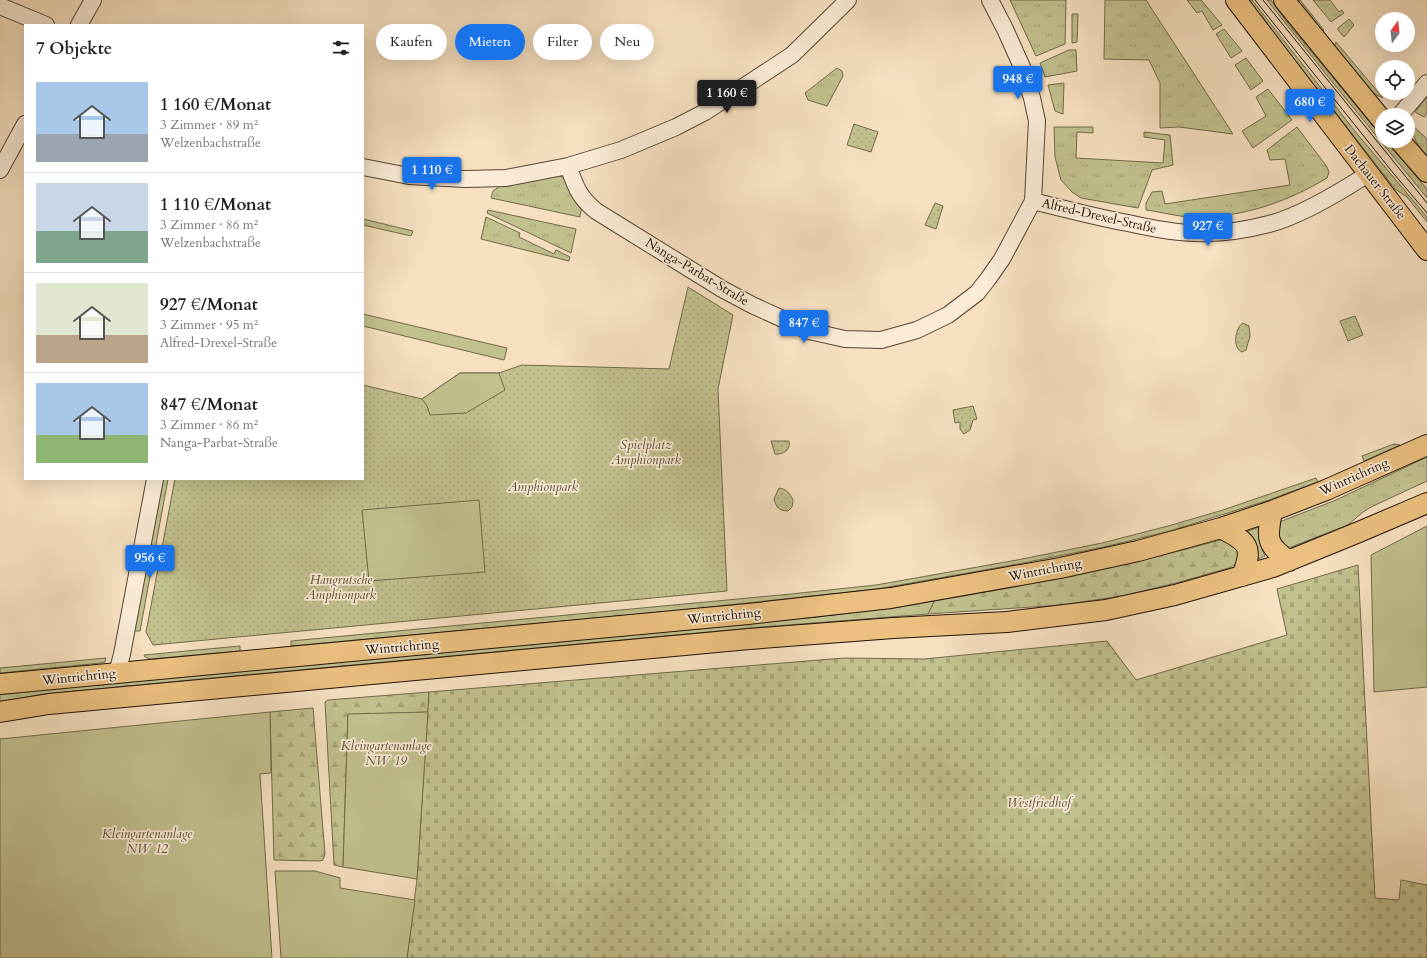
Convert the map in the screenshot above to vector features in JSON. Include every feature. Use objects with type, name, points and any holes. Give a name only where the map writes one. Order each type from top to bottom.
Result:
[{"type":"main road","name":"Dachauer Straße","points":[[1236,0],[1427,250]]},
{"type":"main road","points":[[1284,0],[1375,111]]},
{"type":"main road","points":[[1406,148],[1427,172]]},
{"type":"main road","name":"Wintrichring","points":[[0,684],[740,615],[891,598],[1060,568],[1138,551],[1221,528],[1272,511],[1333,487],[1427,445]]},
{"type":"main road","name":"Wintrichring","points":[[0,712],[49,704],[749,639],[894,628],[1007,622],[1106,610],[1168,597],[1289,561],[1427,503]]},
{"type":"main road","points":[[1272,511],[1268,538],[1271,545],[1277,552],[1289,561]]},
{"type":"main road","points":[[1221,528],[1238,537],[1248,548],[1249,555],[1242,576]]},
{"type":"street","points":[[80,24],[92,0]]},
{"type":"street","points":[[364,167],[409,176],[465,179],[506,178],[568,166],[621,150],[676,127],[705,112],[792,55],[848,0]]},
{"type":"street","name":"Nanga-Parbat-Straße","points":[[568,166],[584,201],[596,211],[722,289],[752,305],[809,331],[845,339],[881,340],[917,330],[948,315],[977,293],[1002,259],[1033,201],[1037,121],[1032,98],[1022,67],[1006,29],[990,0]]},
{"type":"street","points":[[0,6],[44,24]]},
{"type":"street","points":[[1406,108],[1427,83]]},
{"type":"street","points":[[0,170],[24,126]]},
{"type":"street","name":"Alfred-Drexel-Straße","points":[[1033,201],[1098,217],[1162,230],[1197,233],[1234,231],[1268,224],[1294,215],[1350,186],[1368,174]]},
{"type":"street","points":[[116,673],[122,654],[155,480]]},
{"type":"green space","points":[[1010,0],[1066,0],[1065,44],[1036,56]]},
{"type":"green space","points":[[1105,0],[1146,0],[1233,134],[1179,127],[1160,128],[1160,83],[1149,60],[1104,59]]},
{"type":"green space","points":[[1187,0],[1201,0],[1222,25],[1213,30],[1202,11],[1197,13]]},
{"type":"green space","points":[[1245,0],[1252,0],[1358,135],[1427,217],[1427,222],[1407,197],[1395,189],[1266,23]]},
{"type":"green space","points":[[1267,0],[1271,0],[1286,21],[1375,129],[1375,134]]},
{"type":"green space","points":[[1296,0],[1300,0],[1324,30],[1322,32]]},
{"type":"green space","points":[[1313,0],[1330,0],[1339,12],[1342,10],[1344,13],[1331,22]]},
{"type":"green space","points":[[1072,14],[1078,14],[1077,42],[1072,43]]},
{"type":"green space","points":[[1349,19],[1354,25],[1344,37],[1338,28]]},
{"type":"green space","points":[[1224,29],[1242,51],[1231,58],[1216,34]]},
{"type":"green space","points":[[1336,42],[1375,88],[1375,94],[1372,93],[1334,47]]},
{"type":"green space","points":[[1069,50],[1076,50],[1077,71],[1045,77],[1040,63]]},
{"type":"green space","points":[[1246,58],[1263,81],[1251,90],[1235,65]]},
{"type":"green space","points":[[837,68],[842,71],[843,76],[827,106],[808,100],[805,93]]},
{"type":"green space","points":[[1064,83],[1063,114],[1055,111],[1048,85]]},
{"type":"green space","points":[[1268,89],[1292,120],[1253,148],[1242,131],[1266,116],[1256,97]]},
{"type":"green space","points":[[1427,97],[1427,113],[1424,117],[1415,112]]},
{"type":"green space","points":[[854,124],[878,132],[871,152],[847,145]]},
{"type":"green space","points":[[1054,127],[1093,127],[1093,133],[1077,132],[1076,158],[1163,163],[1165,140],[1144,137],[1144,132],[1170,135],[1173,165],[1152,170],[1138,208],[1081,198],[1072,192],[1061,180],[1055,157]]},
{"type":"green space","points":[[1297,127],[1327,167],[1329,172],[1327,178],[1312,187],[1264,207],[1229,215],[1188,217],[1146,210],[1146,203],[1152,192],[1162,191],[1165,204],[1290,185],[1285,159],[1270,160],[1267,150]]},
{"type":"green space","points":[[1415,128],[1427,139],[1427,156],[1421,148],[1416,141]]},
{"type":"green space","points":[[1386,148],[1392,148],[1427,189],[1427,198]]},
{"type":"green space","points":[[559,175],[569,184],[580,203],[580,217],[491,198],[493,191],[506,182]]},
{"type":"green space","points":[[935,203],[943,206],[936,229],[925,225]]},
{"type":"green space","points":[[488,210],[576,229],[571,253],[487,213]]},
{"type":"green space","points":[[486,217],[520,233],[519,237],[554,254],[556,250],[570,257],[569,261],[481,239]]},
{"type":"green space","points":[[364,219],[413,231],[411,236],[364,225]]},
{"type":"green space","name":"Amphionpark","points":[[688,287],[733,315],[718,389],[727,591],[153,645],[146,632],[175,480],[364,480],[364,385],[422,399],[460,373],[499,373],[522,365],[669,369]]},
{"type":"green space","points":[[364,314],[507,348],[504,360],[364,326]]},
{"type":"green space","points":[[1355,316],[1363,335],[1348,341],[1340,321]]},
{"type":"green space","points":[[1243,323],[1249,326],[1250,336],[1246,350],[1242,352],[1237,346],[1236,338],[1238,329]]},
{"type":"green space","points":[[460,373],[499,373],[505,390],[466,413],[430,415],[427,406],[422,399]]},
{"type":"green space","points":[[973,406],[977,419],[973,420],[970,430],[964,434],[960,429],[960,422],[955,423],[953,410]]},
{"type":"green space","points":[[771,441],[789,441],[789,447],[783,453],[775,454]]},
{"type":"green space","points":[[1394,444],[1400,445],[1364,461],[1362,456]]},
{"type":"green space","points":[[1427,457],[1427,481],[1373,506],[1363,512],[1348,525],[1291,547],[1285,547],[1279,542],[1277,526],[1282,521],[1336,500]]},
{"type":"green space","points":[[1316,478],[1318,482],[1266,501],[1170,531],[1104,547],[877,589],[673,611],[291,646],[291,641],[876,585],[1102,543],[1223,510]]},
{"type":"green space","points":[[162,480],[168,480],[140,631],[134,631]]},
{"type":"green space","points":[[779,488],[788,492],[793,500],[792,507],[788,511],[780,509],[775,502],[774,499]]},
{"type":"green space","points":[[479,500],[485,572],[369,581],[362,510]]},
{"type":"green space","points":[[1262,526],[1260,541],[1265,556],[1254,561],[1245,532]]},
{"type":"green space","points":[[1427,526],[1427,687],[1374,692],[1371,555]]},
{"type":"green space","points":[[1224,539],[1238,544],[1238,563],[1229,568],[1176,583],[1122,596],[1061,605],[928,614],[935,600],[1116,566]]},
{"type":"green space","name":"Westfriedhof","points":[[1358,565],[1375,898],[1399,900],[1401,880],[1427,885],[1427,958],[407,958],[417,879],[429,692],[844,658],[924,659],[1107,641],[1136,680],[1287,635],[1277,589]]},
{"type":"green space","points":[[935,600],[928,614],[762,627],[169,682],[44,694],[0,702],[0,693],[818,617]]},
{"type":"green space","points":[[240,646],[240,651],[150,659],[144,655]]},
{"type":"green space","points":[[106,658],[105,662],[101,663],[0,673],[0,668]]},
{"type":"green space","points":[[429,692],[428,712],[348,715],[343,867],[334,865],[325,702],[328,700]]},
{"type":"green space","points":[[313,708],[325,854],[323,860],[320,861],[274,860],[270,712]]},
{"type":"green space","name":"Kleingartenanlage NW 12","points":[[270,712],[271,773],[260,774],[272,958],[0,958],[0,739]]},
{"type":"green space","name":"Kleingartenanlage NW 19","points":[[428,712],[417,879],[343,867],[348,714]]},
{"type":"green space","points":[[275,871],[315,871],[340,878],[340,888],[415,900],[407,958],[281,958]]},
{"type":"tram line","points":[[1255,0],[1427,213]]},
{"type":"tram line","points":[[1263,0],[1427,203]]},
{"type":"park label","name":"Spielplatz Amphionpark","points":[[646,452]]},
{"type":"park label","name":"Hangrutsche Amphionpark","points":[[341,588]]}]
